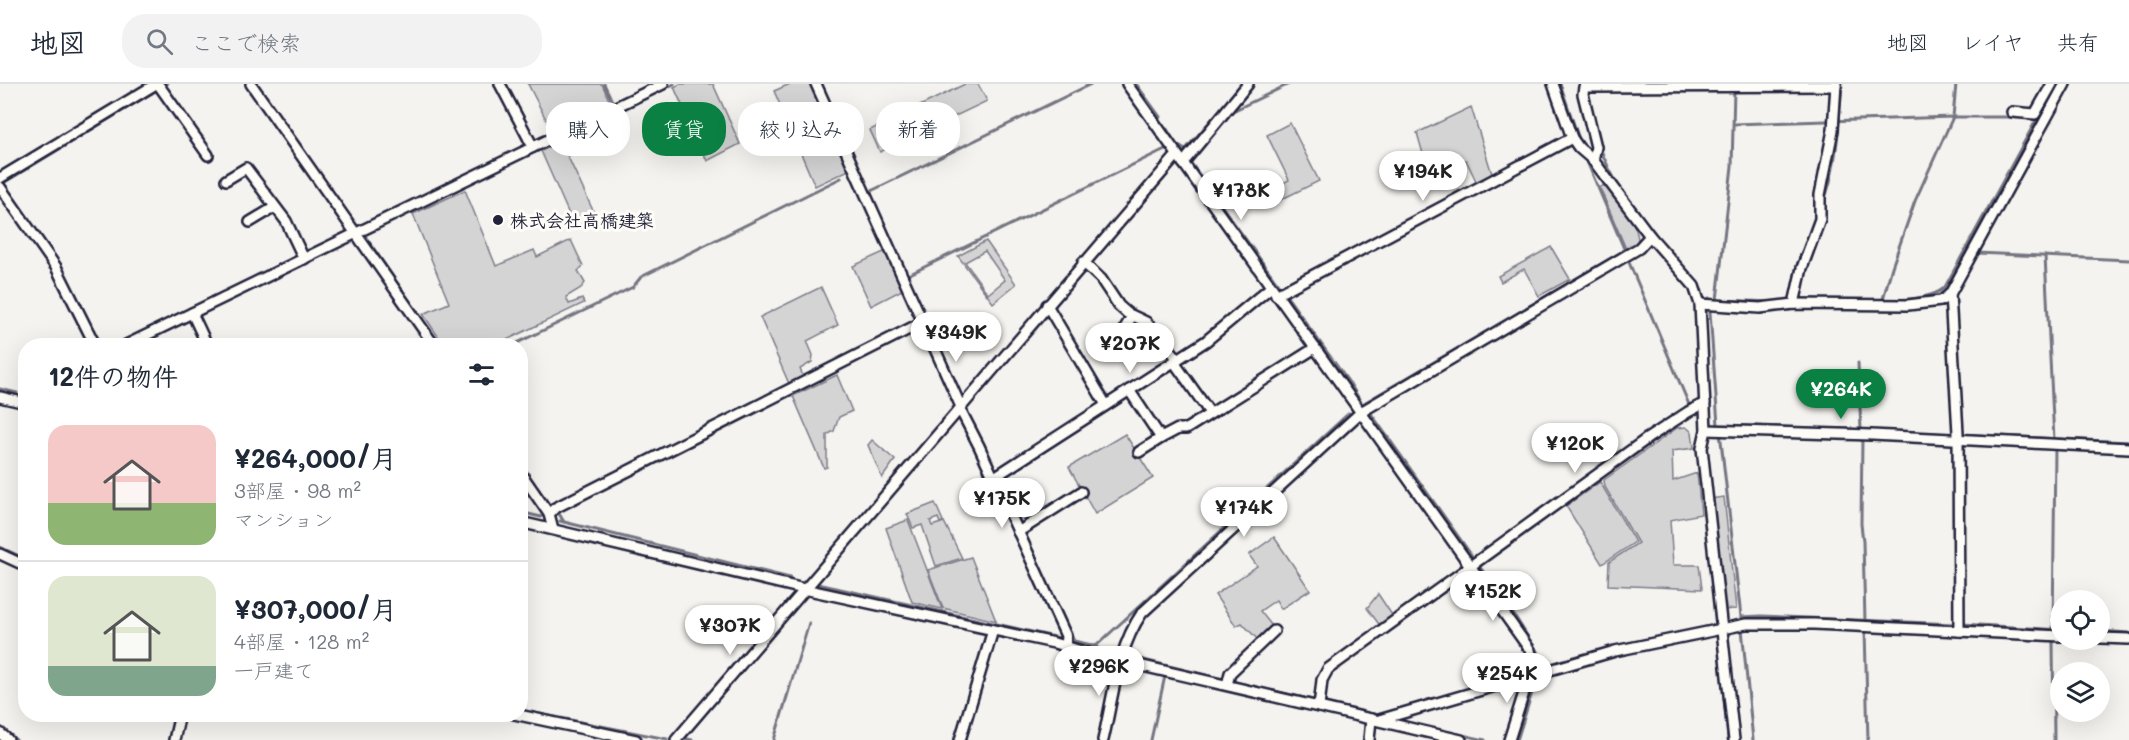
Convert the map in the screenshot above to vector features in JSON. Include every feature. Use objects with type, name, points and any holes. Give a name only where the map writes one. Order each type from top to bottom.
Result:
[{"type":"street","points":[[0,178],[157,84],[208,155]]},
{"type":"street","points":[[251,84],[429,338]]},
{"type":"street","points":[[500,84],[533,147]]},
{"type":"street","points":[[140,338],[663,84]]},
{"type":"street","points":[[816,84],[960,408],[996,477],[1018,532],[1066,636],[1065,647]]},
{"type":"street","points":[[1127,84],[1278,291],[1361,412],[1474,563],[1530,650],[1533,664],[1509,740]]},
{"type":"street","points":[[676,740],[960,408],[1248,84]]},
{"type":"street","points":[[1553,84],[1572,138],[1579,148],[1593,160],[1650,236],[1694,286],[1707,305],[1705,403],[1715,430]]},
{"type":"street","points":[[1593,160],[1596,147],[1583,94],[1584,87],[1836,85],[1833,121],[1820,195],[1819,224],[1802,268],[1794,304]]},
{"type":"street","points":[[1707,305],[1760,308],[1794,304],[1908,305],[1941,301],[1950,294],[2041,114],[2059,85]]},
{"type":"street","points":[[2012,112],[2041,114]]},
{"type":"street","points":[[996,477],[1106,405],[1131,393],[1278,291],[1572,138]]},
{"type":"street","points":[[226,180],[246,168],[286,221],[304,259]]},
{"type":"street","points":[[0,188],[56,267],[92,338]]},
{"type":"street","points":[[250,222],[275,207]]},
{"type":"street","points":[[1103,740],[1121,661],[1131,629],[1142,613],[1361,412],[1640,248],[1650,236]]},
{"type":"street","points":[[1087,265],[1106,285],[1115,302],[1132,316],[1153,328],[1210,413]]},
{"type":"street","points":[[1950,294],[1958,436],[1959,631]]},
{"type":"street","points":[[1050,308],[1106,405]]},
{"type":"street","points":[[192,313],[204,338]]},
{"type":"street","points":[[1106,342],[1122,333],[1132,316]]},
{"type":"street","points":[[552,511],[924,325]]},
{"type":"street","points":[[1139,452],[1178,429],[1186,429],[1315,348]]},
{"type":"street","points":[[1131,393],[1161,438]]},
{"type":"street","points":[[0,397],[18,400]]},
{"type":"street","points":[[1319,707],[1322,680],[1328,669],[1474,563],[1691,410],[1705,403]]},
{"type":"street","points":[[1715,430],[1958,436],[2129,448]]},
{"type":"street","points":[[1715,430],[1702,448],[1734,740]]},
{"type":"street","points":[[528,482],[552,511],[553,529]]},
{"type":"street","points":[[1018,532],[1081,492]]},
{"type":"street","points":[[528,524],[804,589],[993,630],[1455,739]]},
{"type":"street","points":[[0,554],[18,562]]},
{"type":"street","points":[[1374,720],[1615,651],[1746,624],[1814,624],[2050,635]]},
{"type":"street","points":[[960,740],[993,630]]},
{"type":"street","points":[[1227,686],[1230,673],[1274,631]]},
{"type":"street","points":[[2110,638],[2129,639]]},
{"type":"street","points":[[528,717],[636,740]]},
{"type":"street","points":[[1369,740],[1374,720]]},
{"type":"street","points":[[174,740],[178,722]]},
{"type":"street","points":[[0,734],[8,740]]},
{"type":"shaded area","points":[[528,84],[602,84],[610,102],[546,102],[546,119]]},
{"type":"shaded area","points":[[680,84],[713,84],[721,102],[681,102],[674,87]]},
{"type":"shaded area","points":[[790,84],[813,84],[821,102],[779,102],[774,91]]},
{"type":"shaded area","points":[[965,84],[978,84],[987,101],[960,114],[960,102],[928,102]]},
{"type":"shaded area","points":[[1471,107],[1493,177],[1478,185],[1466,160],[1430,178],[1417,133]]},
{"type":"shaded area","points":[[726,113],[738,140],[738,145],[726,151]]},
{"type":"shaded area","points":[[1290,123],[1319,181],[1272,204],[1268,197],[1273,194],[1271,189],[1289,180],[1267,135]]},
{"type":"shaded area","points":[[876,127],[876,143],[870,130]]},
{"type":"shaded area","points":[[546,149],[546,156],[568,156],[596,217],[575,228],[541,151]]},
{"type":"shaded area","points":[[705,156],[717,156],[707,161]]},
{"type":"shaded area","points":[[802,156],[845,156],[851,169],[815,186]]},
{"type":"shaded area","points":[[1605,184],[1626,211],[1637,233],[1638,241],[1627,251],[1600,188]]},
{"type":"shaded area","points":[[465,190],[496,266],[534,250],[537,257],[571,240],[583,266],[578,271],[585,283],[566,297],[569,304],[582,299],[584,303],[511,338],[439,338],[423,314],[449,303],[413,214]]},
{"type":"shaded area","points":[[986,241],[1016,284],[993,303],[958,256]],"holes":[[[985,251],[1005,280],[988,294],[965,262]]]},
{"type":"shaded area","points":[[1551,247],[1570,279],[1539,296],[1524,269],[1501,282],[1498,276]]},
{"type":"shaded area","points":[[886,251],[904,289],[871,306],[853,266]]},
{"type":"shaded area","points":[[821,287],[838,325],[807,341],[813,355],[812,362],[800,369],[804,378],[790,386],[760,317]]},
{"type":"shaded area","points":[[837,375],[852,411],[839,417],[834,431],[827,435],[827,467],[824,468],[793,396]]},
{"type":"shaded area","points":[[1686,427],[1692,432],[1694,448],[1672,451],[1673,481],[1697,473],[1701,514],[1670,520],[1673,565],[1699,565],[1702,589],[1608,585],[1609,562],[1638,543],[1605,487],[1604,480],[1677,428]]},
{"type":"shaded area","points":[[1125,434],[1153,478],[1095,514],[1069,467]]},
{"type":"shaded area","points":[[872,440],[895,460],[882,478],[868,445]]},
{"type":"shaded area","points":[[1600,482],[1635,542],[1602,564],[1566,506]]},
{"type":"shaded area","points":[[1724,497],[1736,609],[1722,610],[1710,499]]},
{"type":"shaded area","points":[[935,503],[943,521],[940,523],[938,518],[930,521],[932,526],[944,522],[962,558],[936,566],[922,525],[913,528],[907,514]]},
{"type":"shaded area","points":[[908,520],[942,609],[912,602],[886,528]]},
{"type":"shaded area","points":[[1274,537],[1310,590],[1281,609],[1276,600],[1260,611],[1272,626],[1258,640],[1242,623],[1236,626],[1215,595],[1257,566],[1249,555]]},
{"type":"shaded area","points":[[971,557],[996,621],[943,608],[928,570]]},
{"type":"shaded area","points":[[1378,594],[1394,618],[1381,627],[1367,608]]},
{"type":"waterway","points":[[0,185],[167,84]]},
{"type":"waterway","points":[[257,84],[357,227]]},
{"type":"waterway","points":[[604,84],[613,102]]},
{"type":"waterway","points":[[411,210],[674,84]]},
{"type":"waterway","points":[[821,84],[869,191]]},
{"type":"waterway","points":[[869,192],[1091,84]]},
{"type":"waterway","points":[[1136,84],[1160,117]]},
{"type":"waterway","points":[[1232,108],[1235,110],[1289,84]]},
{"type":"waterway","points":[[1560,84],[1579,139],[1584,147]]},
{"type":"waterway","points":[[1823,203],[1834,161],[1842,84]]},
{"type":"waterway","points":[[1883,299],[1915,201],[1953,117],[1956,84]]},
{"type":"waterway","points":[[1717,300],[1732,166],[1734,89]]},
{"type":"waterway","points":[[1167,129],[1176,144],[1185,150],[1236,92]]},
{"type":"waterway","points":[[1857,300],[1916,298],[1928,296],[1945,287],[2039,115]]},
{"type":"waterway","points":[[1734,124],[2015,117]]},
{"type":"waterway","points":[[1599,144],[1617,183],[1661,242]]},
{"type":"waterway","points":[[1440,213],[1568,146]]},
{"type":"waterway","points":[[906,276],[1165,149]]},
{"type":"waterway","points":[[1190,162],[1362,404],[1365,404]]},
{"type":"waterway","points":[[1588,164],[1625,251]]},
{"type":"waterway","points":[[990,380],[1175,166]]},
{"type":"waterway","points":[[527,338],[633,287],[641,277],[841,178]]},
{"type":"waterway","points":[[364,233],[428,328]]},
{"type":"waterway","points":[[1790,300],[1797,265],[1809,235]]},
{"type":"waterway","points":[[152,338],[355,239]]},
{"type":"waterway","points":[[1364,403],[1625,250]]},
{"type":"waterway","points":[[1977,253],[2129,260]]},
{"type":"waterway","points":[[2045,256],[2054,440]]},
{"type":"waterway","points":[[1628,260],[1690,407]]},
{"type":"waterway","points":[[1697,283],[1702,291]]},
{"type":"waterway","points":[[1709,298],[1718,425],[1870,430]]},
{"type":"waterway","points":[[1710,300],[1779,302]]},
{"type":"waterway","points":[[1000,480],[1206,347],[1260,302]]},
{"type":"waterway","points":[[564,522],[558,512],[924,327]]},
{"type":"waterway","points":[[1858,363],[1861,430]]},
{"type":"waterway","points":[[0,389],[17,393]]},
{"type":"waterway","points":[[965,407],[997,473]]},
{"type":"waterway","points":[[1370,412],[1516,618],[1538,653],[1540,661]]},
{"type":"waterway","points":[[1096,646],[1349,413]]},
{"type":"waterway","points":[[950,427],[957,419]]},
{"type":"waterway","points":[[1478,566],[1678,424]]},
{"type":"waterway","points":[[1720,432],[1741,617]]},
{"type":"waterway","points":[[1909,432],[2129,442]]},
{"type":"waterway","points":[[1862,439],[1861,524],[1865,622]]},
{"type":"waterway","points":[[2053,590],[2055,447]]},
{"type":"waterway","points":[[1698,449],[1711,568]]},
{"type":"waterway","points":[[528,474],[552,509]]},
{"type":"waterway","points":[[1000,479],[1074,641]]},
{"type":"waterway","points":[[528,514],[541,517]]},
{"type":"waterway","points":[[560,521],[790,578]]},
{"type":"waterway","points":[[0,547],[18,555]]},
{"type":"waterway","points":[[818,584],[1059,638]]},
{"type":"waterway","points":[[686,737],[802,600]]},
{"type":"waterway","points":[[1741,617],[1955,624]]},
{"type":"waterway","points":[[774,740],[809,623]]},
{"type":"waterway","points":[[1962,624],[2050,629]]},
{"type":"waterway","points":[[1742,629],[1753,740]]},
{"type":"waterway","points":[[1865,631],[1868,740]]},
{"type":"waterway","points":[[2110,632],[2129,633]]},
{"type":"waterway","points":[[1718,634],[1728,740]]},
{"type":"waterway","points":[[1074,641],[1118,654]]},
{"type":"waterway","points":[[2053,650],[2054,740]]},
{"type":"waterway","points":[[1127,656],[1316,701]]},
{"type":"waterway","points":[[1151,740],[1165,676]]},
{"type":"waterway","points":[[1517,740],[1536,680]]},
{"type":"waterway","points":[[1324,703],[1360,711]]},
{"type":"waterway","points":[[528,712],[667,739]]},
{"type":"waterway","points":[[1399,721],[1485,740]]},
{"type":"waterway","points":[[0,727],[16,740]]},
{"type":"waterway","points":[[687,739],[692,740]]},
{"type":"place","name":"株式会社高橋建築","points":[[498,220]]}]
